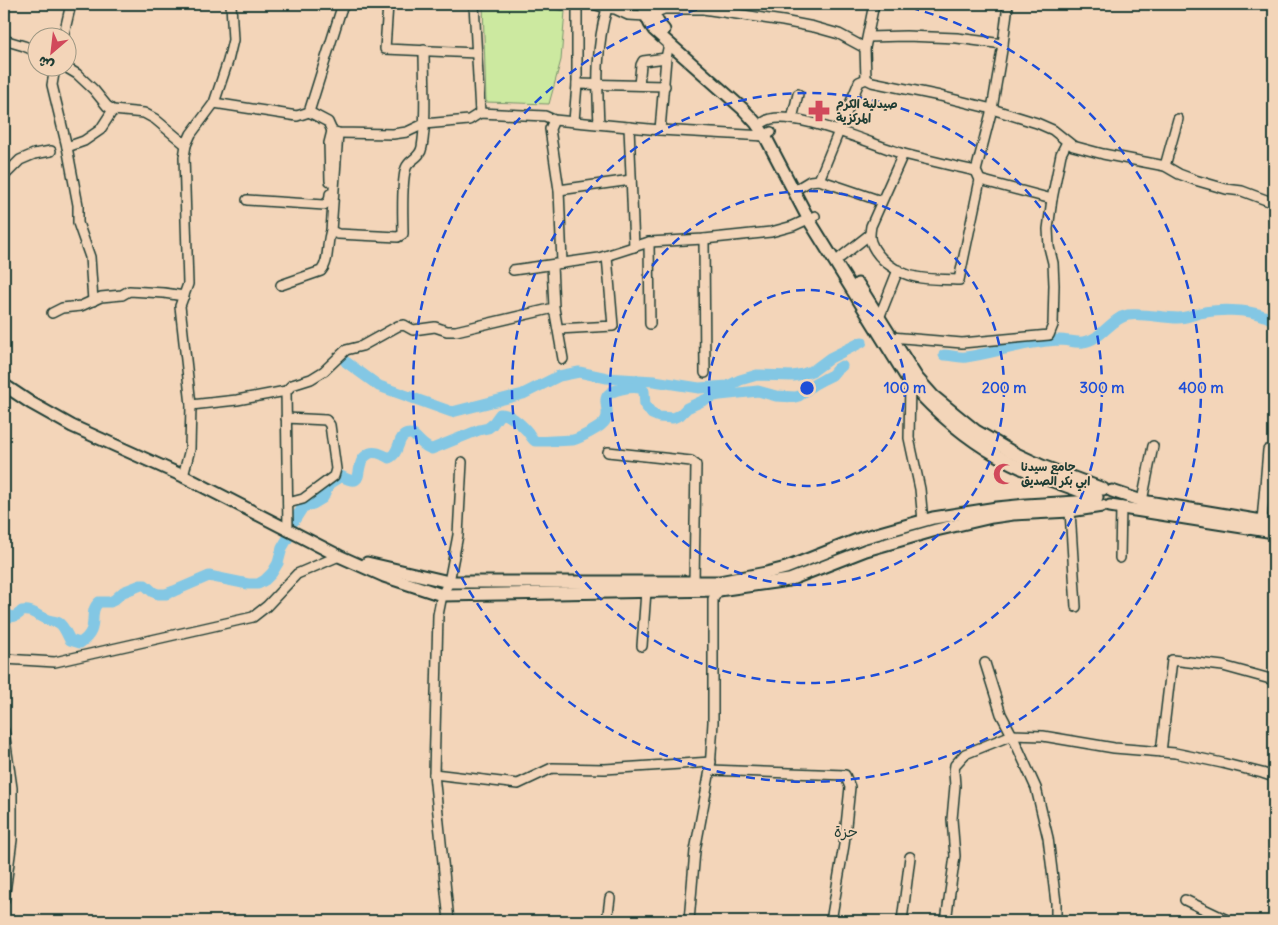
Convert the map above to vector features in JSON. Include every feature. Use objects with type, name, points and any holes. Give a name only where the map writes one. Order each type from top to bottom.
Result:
[{"type":"main road","points":[[644,4],[656,22],[670,36],[755,111],[800,187],[812,218],[841,257],[917,378],[933,396],[976,431],[1012,452],[1072,478],[1106,500]]},
{"type":"main road","points":[[650,11],[654,30],[743,109],[756,123],[767,130],[812,218],[910,383],[926,401],[971,438],[997,456],[1020,467],[1106,500],[1274,532]]},
{"type":"main road","points":[[4,385],[72,426],[183,476],[339,556],[384,576],[442,595],[646,591],[713,588],[789,580],[866,550],[936,530],[992,516],[1070,511],[1106,500]]},
{"type":"main road","points":[[339,556],[449,582],[694,582],[713,588],[786,568],[862,538],[933,518],[1006,506],[1128,497],[1274,523]]},
{"type":"street","points":[[66,28],[72,4]]},
{"type":"street","points":[[183,476],[190,449],[191,405],[180,306],[188,284],[184,156],[191,134],[214,103],[228,61],[233,40],[231,4]]},
{"type":"street","points":[[309,112],[340,10],[345,4]]},
{"type":"street","points":[[388,4],[385,49],[477,53]]},
{"type":"street","points":[[474,4],[480,113]]},
{"type":"street","points":[[574,121],[578,84],[577,4]]},
{"type":"street","points":[[592,4],[615,7],[628,14],[703,6],[814,27],[838,34],[865,48]]},
{"type":"street","points":[[866,79],[865,48],[874,4]]},
{"type":"street","points":[[903,154],[871,226],[870,241],[879,255],[898,270],[917,278],[959,280],[980,180],[976,170],[992,109],[1004,44],[1008,4]]},
{"type":"street","points":[[599,124],[597,84],[602,25],[615,7]]},
{"type":"street","points":[[868,37],[957,38],[1004,44]]},
{"type":"street","points":[[4,40],[28,48]]},
{"type":"street","points":[[660,130],[666,58],[669,44]]},
{"type":"street","points":[[331,231],[338,234],[398,238],[403,234],[406,168],[409,163],[418,157],[422,150],[424,50]]},
{"type":"street","points":[[639,85],[643,61],[666,58]]},
{"type":"street","points":[[78,75],[112,110],[149,116],[186,145]]},
{"type":"street","points":[[54,78],[52,85],[67,147],[78,206],[78,223],[90,257],[93,301]]},
{"type":"street","points":[[819,180],[859,82],[866,79],[872,82],[992,109],[1053,130],[1073,146],[1165,166],[1179,174],[1215,186],[1242,191],[1274,203]]},
{"type":"street","points":[[578,84],[665,86]]},
{"type":"street","points":[[792,119],[798,94]]},
{"type":"street","points":[[214,103],[297,116],[309,112],[328,122],[335,132],[331,231],[328,237],[325,267],[321,271],[281,285]]},
{"type":"street","points":[[67,147],[84,141],[100,130],[112,110]]},
{"type":"street","points":[[335,132],[393,134],[407,132],[424,124],[470,120],[480,113],[545,116],[554,120],[660,130],[767,130],[769,119],[792,119],[840,131],[903,154],[976,170]]},
{"type":"street","points":[[1165,166],[1178,119]]},
{"type":"street","points":[[554,120],[550,129],[559,190],[562,263]]},
{"type":"street","points":[[629,127],[634,247]]},
{"type":"street","points":[[246,200],[328,203],[330,199],[329,144],[335,132]]},
{"type":"street","points":[[891,338],[962,343],[1049,335],[1054,325],[1053,271],[1048,229],[1061,154],[1067,142]]},
{"type":"street","points":[[4,176],[20,160],[34,154],[51,151]]},
{"type":"street","points":[[559,190],[631,180]]},
{"type":"street","points":[[800,187],[810,181],[819,180],[881,201]]},
{"type":"street","points":[[980,180],[1052,199]]},
{"type":"street","points":[[513,270],[599,258],[649,242],[704,239],[771,232],[812,218]]},
{"type":"street","points":[[841,257],[869,235]]},
{"type":"street","points":[[704,239],[705,372]]},
{"type":"street","points":[[649,242],[650,324]]},
{"type":"street","points":[[558,329],[613,326],[607,256]]},
{"type":"street","points":[[552,265],[554,308],[563,359]]},
{"type":"street","points":[[879,318],[898,270]]},
{"type":"street","points":[[52,313],[62,308],[81,306],[101,297],[122,295],[128,291],[164,292],[184,296]]},
{"type":"street","points":[[191,405],[237,400],[286,391],[292,385],[311,379],[324,371],[346,350],[362,346],[398,326],[404,325],[413,330],[435,327],[447,331],[456,331],[554,308]]},
{"type":"street","points":[[910,383],[909,438],[920,489],[923,521]]},
{"type":"street","points":[[286,391],[288,530]]},
{"type":"street","points":[[286,418],[326,420],[330,425],[336,469],[334,476],[303,499],[288,503]]},
{"type":"street","points":[[1142,500],[1153,446]]},
{"type":"street","points":[[1262,521],[1268,450]]},
{"type":"street","points":[[608,452],[691,461],[696,465],[694,582]]},
{"type":"street","points":[[450,921],[434,774],[438,615],[442,595],[449,582],[458,536],[462,462]]},
{"type":"street","points":[[1106,500],[1120,558]]},
{"type":"street","points":[[1070,511],[1076,607]]},
{"type":"street","points":[[4,658],[55,662],[253,617],[267,606],[297,574],[339,556]]},
{"type":"street","points":[[689,921],[695,851],[711,766],[713,588]]},
{"type":"street","points":[[642,646],[646,591]]},
{"type":"street","points":[[1161,752],[1172,660],[1223,666],[1274,680]]},
{"type":"street","points":[[985,663],[1001,714],[1036,788],[1048,838],[1056,903],[1056,921]]},
{"type":"street","points":[[4,731],[12,788],[12,840],[4,900]]},
{"type":"street","points":[[946,921],[954,856],[952,819],[955,786],[954,772],[955,766],[965,754],[1012,734],[1043,736],[1114,748],[1175,753],[1274,777]]},
{"type":"street","points":[[434,774],[518,784],[552,768],[605,769],[711,766],[845,774],[850,786],[844,845],[832,921]]},
{"type":"street","points":[[902,921],[910,857]]},
{"type":"street","points":[[607,921],[610,898]]},
{"type":"street","points":[[1185,900],[1230,921]]},
{"type":"green space","points":[[483,4],[520,4],[565,11],[561,60],[549,104],[486,102]]},
{"type":"waterway","points":[[944,355],[966,357],[1048,341],[1083,342],[1096,337],[1116,320],[1128,315],[1178,318],[1200,313],[1232,310],[1257,314],[1274,321]]},
{"type":"waterway","points":[[346,362],[379,386],[452,412],[523,394],[559,376],[579,372],[607,378],[654,381],[699,388],[728,386],[757,375],[793,376],[814,370],[830,358],[862,342]]},
{"type":"waterway","points":[[294,521],[303,507],[323,498],[330,483],[341,476],[349,480],[357,478],[360,464],[368,454],[377,453],[389,458],[393,456],[402,437],[405,435],[412,434],[425,446],[432,449],[488,428],[500,414],[504,414],[515,420],[535,441],[573,440],[603,423],[607,416],[606,399],[611,392],[616,390],[640,388],[644,391],[645,405],[652,414],[659,417],[673,418],[680,415],[687,408],[720,395],[758,391],[776,396],[799,396],[813,385],[832,375],[842,366]]},
{"type":"waterway","points":[[4,608],[7,614],[12,617],[22,611],[26,611],[32,612],[44,619],[58,622],[70,640],[80,643],[87,638],[90,632],[95,607],[99,602],[110,602],[123,592],[141,585],[145,585],[158,594],[166,594],[209,576],[248,584],[258,584],[272,573],[289,536]]},
{"type":"place","name":"صيدلية الكرم المركزية","points":[[819,111]]},
{"type":"place","name":"جامع سيدنا ابي بكر الصديق","points":[[1004,474]]},
{"type":"district","name":"حزة","points":[[846,832]]}]
